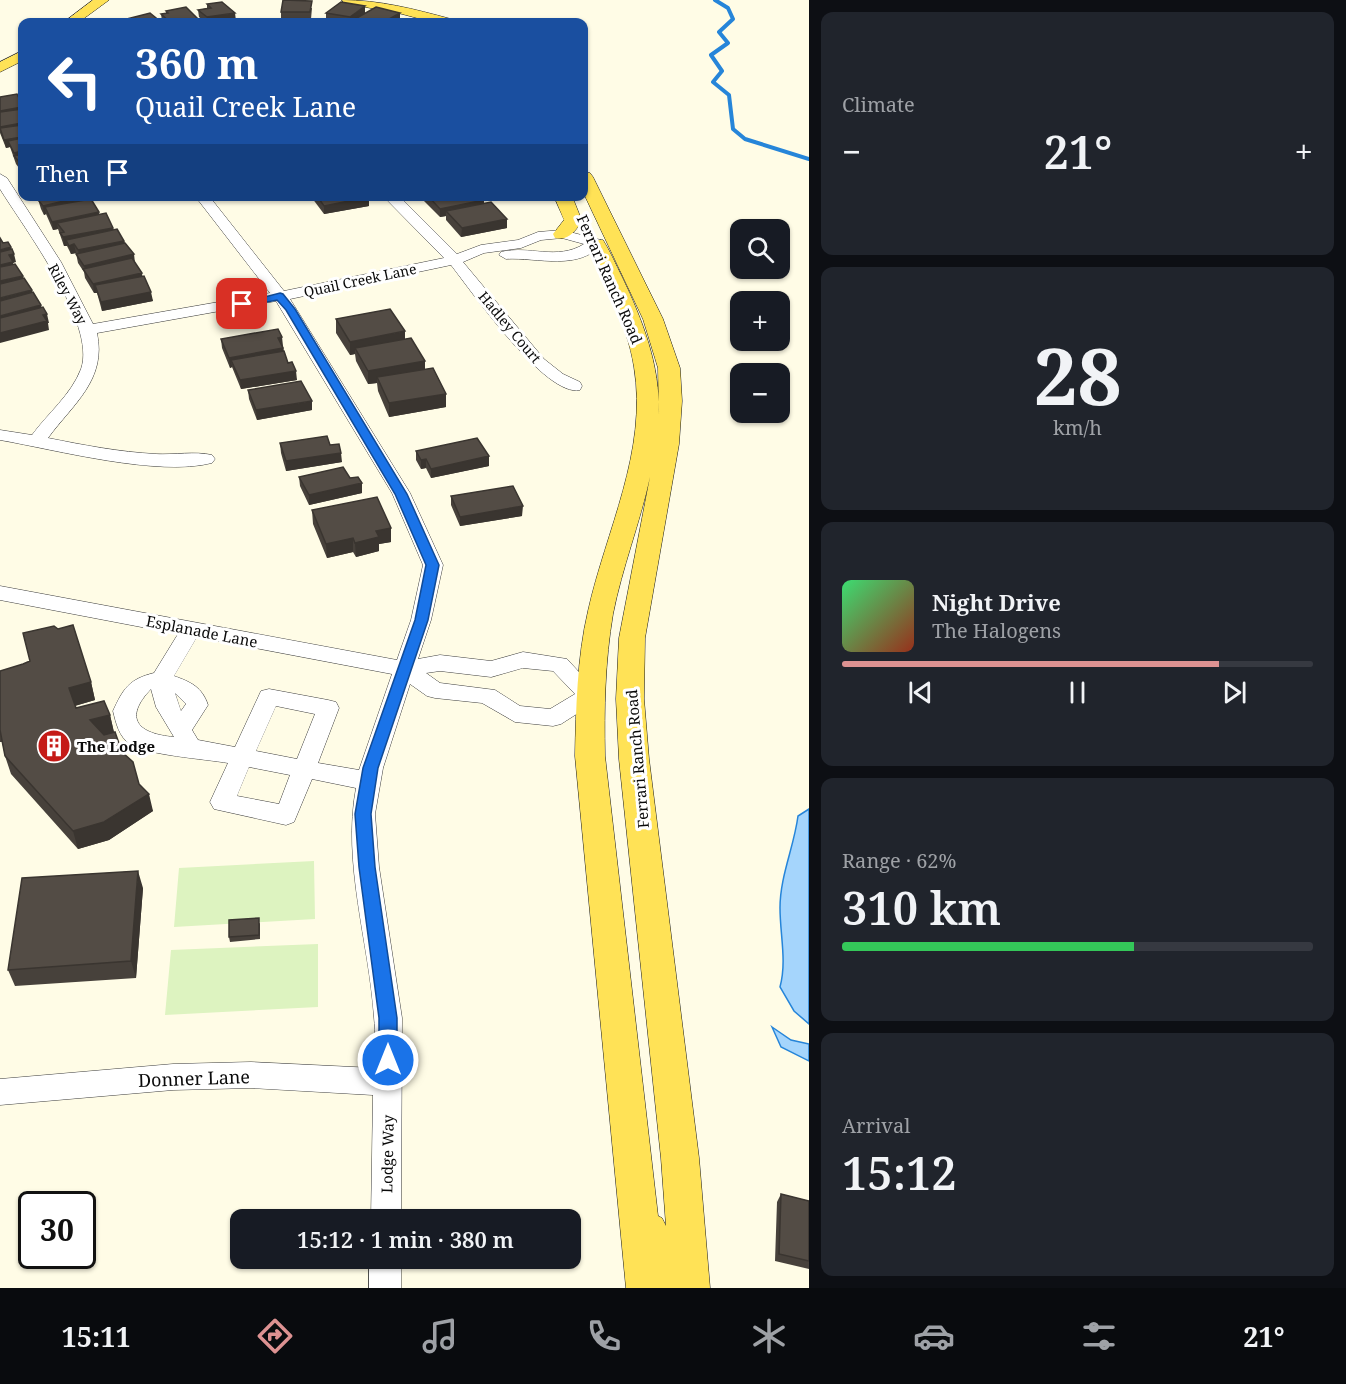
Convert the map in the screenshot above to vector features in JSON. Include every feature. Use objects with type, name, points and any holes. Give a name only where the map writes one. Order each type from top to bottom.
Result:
[{"type":"main road","points":[[77,18],[102,0]]},
{"type":"main road","points":[[349,0],[404,10],[432,18]]},
{"type":"main road","points":[[395,0],[460,18]]},
{"type":"main road","points":[[0,68],[18,57]]},
{"type":"main road","name":"Ferrari Ranch Road","points":[[588,189],[639,339],[646,368],[649,398],[638,482],[604,593],[596,632],[589,695],[590,756],[646,1288]]},
{"type":"main road","points":[[562,234],[573,221],[565,201]]},
{"type":"main road","name":"Ferrari Ranch Road","points":[[577,201],[605,242],[661,338],[669,368],[671,400],[669,444],[632,638],[630,699],[634,759],[681,1158],[690,1288]]},
{"type":"main road","points":[[589,695],[630,699]]},
{"type":"main road","points":[[638,1209],[668,1277],[681,1288]]},
{"type":"street","name":"Riley Way","points":[[0,178],[71,294],[92,347],[83,382],[48,423],[37,441]]},
{"type":"street","name":"Lodge Way","points":[[205,201],[290,309],[401,494],[433,565],[421,620],[368,781],[363,814],[367,867],[388,1018],[386,1209]]},
{"type":"street","name":"Hadley Court","points":[[395,201],[455,260],[538,362],[557,378],[574,386]]},
{"type":"street","points":[[524,249],[538,236],[562,234],[605,242]]},
{"type":"street","points":[[524,249],[550,257],[574,255],[605,242]]},
{"type":"street","name":"Quail Creek Lane","points":[[87,330],[524,249]]},
{"type":"street","points":[[0,435],[167,461],[206,459]]},
{"type":"street","name":"Esplanade Lane","points":[[0,593],[405,669],[440,663],[491,669],[523,660],[559,664],[589,695],[553,718],[516,714],[487,696],[435,690],[405,669]]},
{"type":"street","points":[[186,739],[167,707],[161,678],[192,629]]},
{"type":"street","points":[[487,696],[491,669]]},
{"type":"street","points":[[186,739],[197,705],[192,692],[161,678],[144,683],[130,696],[124,711],[128,727],[138,738],[155,744],[186,739],[242,757],[368,781]]},
{"type":"street","points":[[269,698],[328,708],[304,769],[286,815],[222,801],[269,698]]},
{"type":"street","name":"Donner Lane","points":[[0,1092],[184,1077],[250,1076],[388,1082]]},
{"type":"street","points":[[385,1269],[385,1288]]},
{"type":"green space","points":[[314,861],[315,919],[174,927],[179,868]]},
{"type":"green space","points":[[318,944],[318,1007],[165,1015],[171,950]]},
{"type":"water","points":[[809,809],[809,1024],[794,1011],[780,987],[783,958],[780,908],[782,884],[798,816]]},
{"type":"water","points":[[772,1027],[791,1040],[809,1044],[809,1061],[781,1047]]},
{"type":"building","points":[[283,0],[312,1],[310,12],[281,12]]},
{"type":"building","points":[[222,2],[235,13],[207,17],[198,10],[211,8],[207,4]]},
{"type":"building","points":[[341,2],[365,6],[350,17],[326,13]]},
{"type":"building","points":[[186,7],[197,18],[166,18],[161,14],[168,13],[166,11]]},
{"type":"building","points":[[376,7],[400,13],[391,18],[357,18]]},
{"type":"building","points":[[150,13],[156,18],[131,18]]},
{"type":"building","points":[[17,94],[18,108],[0,111],[0,97]]},
{"type":"building","points":[[18,110],[18,124],[0,127],[0,112]]},
{"type":"building","points":[[18,126],[18,138],[4,140],[0,128]]},
{"type":"building","points":[[18,139],[18,152],[14,153],[8,141]]},
{"type":"building","points":[[39,201],[64,201],[43,206]]},
{"type":"building","points":[[92,201],[99,212],[52,222],[45,207]]},
{"type":"building","points":[[320,201],[349,201],[324,206]]},
{"type":"building","points":[[433,201],[479,201],[440,209]]},
{"type":"building","points":[[491,202],[507,219],[462,228],[446,211]]},
{"type":"building","points":[[106,213],[113,228],[63,237],[60,233],[64,232],[57,223]]},
{"type":"building","points":[[117,229],[124,241],[78,250],[74,244],[69,246],[66,240]]},
{"type":"building","points":[[0,238],[3,243],[8,242],[11,247],[0,250]]},
{"type":"building","points":[[125,243],[134,254],[84,266],[76,254]]},
{"type":"building","points":[[12,249],[14,254],[9,255],[13,262],[0,265],[0,252]]},
{"type":"building","points":[[132,258],[142,273],[93,284],[83,269]]},
{"type":"building","points":[[15,264],[23,276],[0,281],[0,267]]},
{"type":"building","points":[[144,276],[151,292],[101,302],[95,285]]},
{"type":"building","points":[[24,278],[32,290],[0,298],[0,284]]},
{"type":"building","points":[[33,292],[41,305],[0,316],[0,301]]},
{"type":"building","points":[[43,307],[47,314],[43,315],[47,321],[0,333],[0,318]]},
{"type":"building","points":[[390,309],[405,331],[350,342],[336,319]]},
{"type":"building","points":[[278,329],[282,337],[278,338],[283,348],[229,358],[221,339]]},
{"type":"building","points":[[411,338],[425,361],[368,371],[355,348]]},
{"type":"building","points":[[284,351],[288,363],[292,362],[296,371],[240,380],[231,360]]},
{"type":"building","points":[[433,368],[446,394],[389,403],[377,377]]},
{"type":"building","points":[[301,381],[312,401],[256,410],[248,390]]},
{"type":"building","points":[[327,436],[330,445],[339,444],[341,453],[286,461],[280,443]]},
{"type":"building","points":[[477,438],[489,456],[431,469],[426,459],[421,460],[416,451]]},
{"type":"building","points":[[343,467],[350,478],[358,477],[362,483],[309,495],[299,477]]},
{"type":"building","points":[[513,486],[523,506],[460,517],[451,496]]},
{"type":"building","points":[[377,497],[391,528],[376,531],[379,537],[355,543],[353,538],[326,544],[312,510]]},
{"type":"building","name":"The Lodge","points":[[73,625],[91,682],[69,688],[76,708],[104,701],[110,715],[90,720],[104,735],[115,732],[122,752],[133,762],[139,784],[149,794],[104,822],[73,831],[5,756],[0,730],[0,671],[30,661],[23,633],[54,626],[58,629]]},
{"type":"building","points":[[138,871],[131,961],[8,970],[22,878]]},
{"type":"building","points":[[259,918],[259,935],[229,937],[229,920]]},
{"type":"building","points":[[781,1194],[809,1201],[809,1261],[779,1254]]},
{"type":"waterway","points":[[715,0],[728,8],[733,19],[719,32],[728,43],[711,55],[722,71],[713,82],[729,95],[733,129],[745,139],[809,159]]},
{"type":"place","name":"The Lodge","points":[[54,746]]},
{"type":"route","points":[[242,304],[280,296],[290,309],[401,494],[433,565],[421,620],[371,768],[363,814],[367,867],[388,1018],[388,1060]]}]
